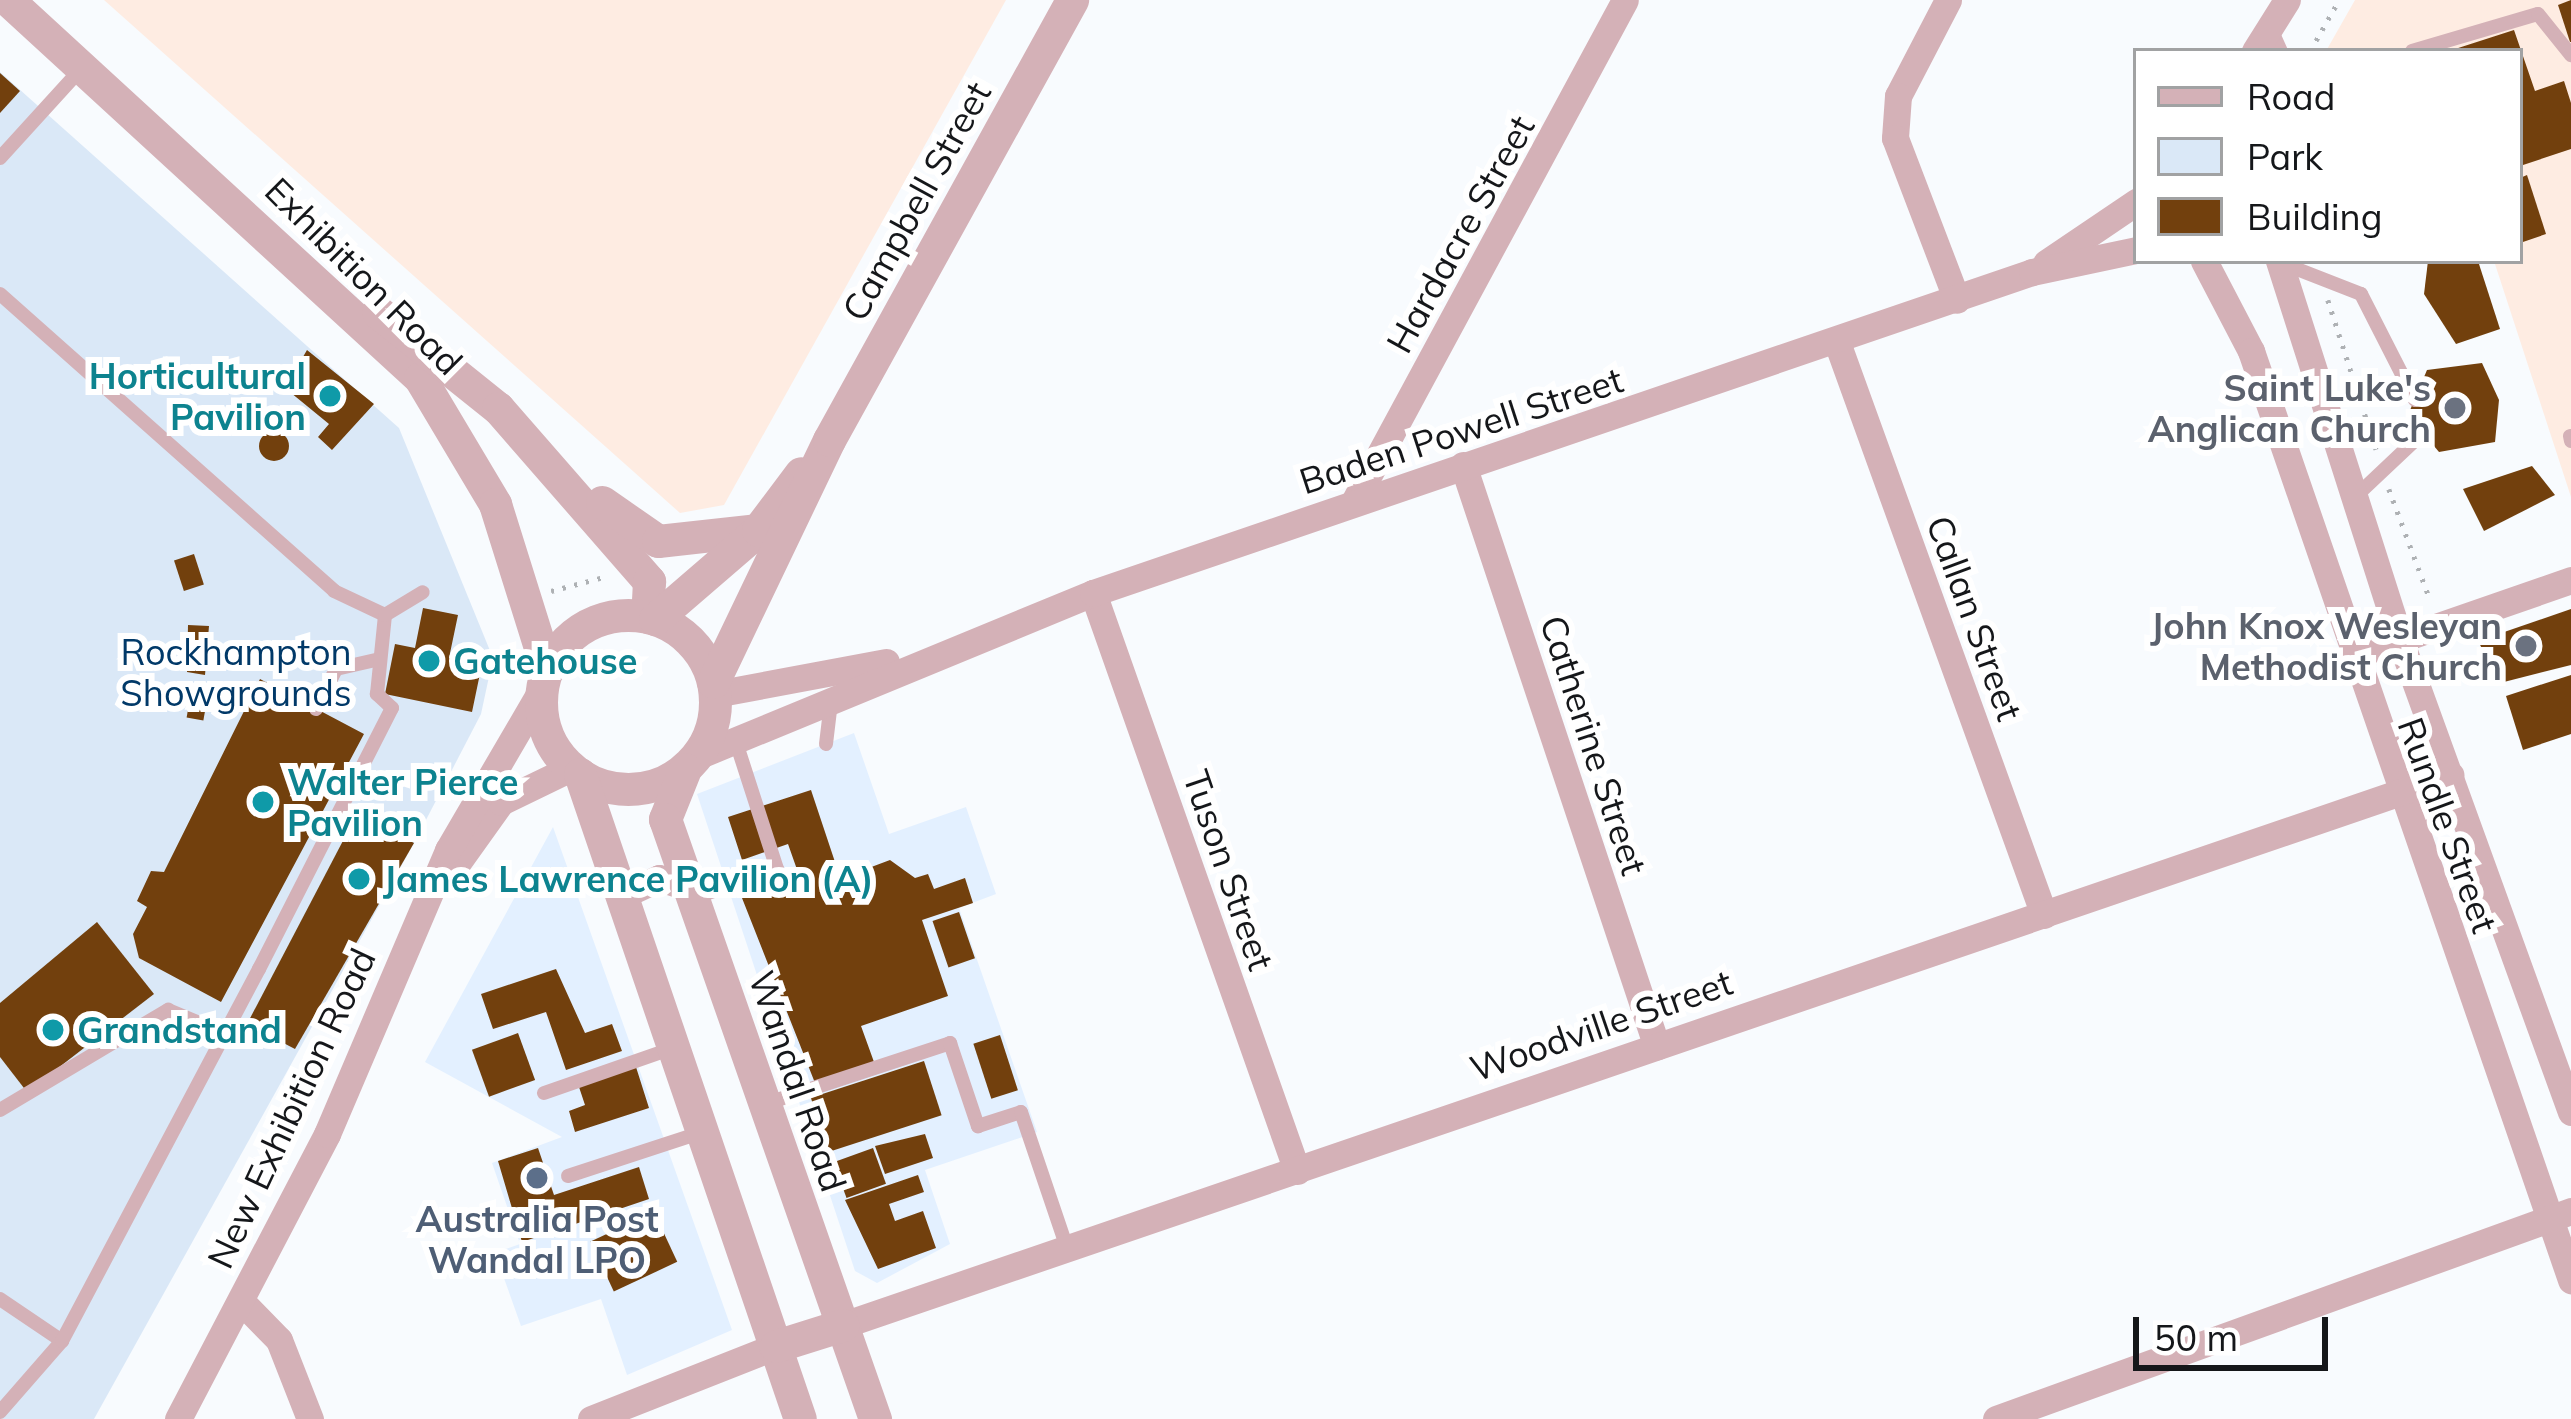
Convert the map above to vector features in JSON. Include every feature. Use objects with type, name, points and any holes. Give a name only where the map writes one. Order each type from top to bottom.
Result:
[{"type":"street","name":"Exhibition Road","points":[[8,0],[181,152],[658,541],[758,530]]},
{"type":"street","name":"Campbell Street","points":[[714,688],[830,440],[1072,0]]},
{"type":"street","name":"Hardacre Street","points":[[1354,502],[1625,0]]},
{"type":"street","points":[[1948,0],[1898,95],[1895,138],[1957,300]]},
{"type":"street","points":[[2268,45],[2287,0]]},
{"type":"street","name":"Exhibition Road","points":[[181,152],[447,416],[516,557],[544,680]]},
{"type":"street","name":"Baden Powell Street","points":[[2032,272],[2133,204]]},
{"type":"street","name":"Baden Powell Street","points":[[690,763],[734,734],[914,659],[1093,593],[1463,465],[1838,345],[2032,272],[2133,251]]},
{"type":"street","name":"Rundle Street","points":[[2206,264],[2251,351],[2349,657],[2559,1215],[2570,1272]]},
{"type":"street","name":"Rundle Street","points":[[2280,264],[2400,640],[2571,1112]]},
{"type":"street","name":"Callan Street","points":[[1838,345],[2044,915]]},
{"type":"street","name":"Exhibition Road","points":[[498,409],[649,580],[651,618]]},
{"type":"street","name":"Campbell Street","points":[[651,618],[758,530],[830,440]]},
{"type":"street","name":"Catherine Street","points":[[1463,465],[1657,1047]]},
{"type":"street","points":[[2349,657],[2571,580]]},
{"type":"street","name":"Tuson Street","points":[[1093,593],[1297,1172]]},
{"type":"street","points":[[575,771],[644,788],[690,763],[714,688],[701,655],[651,618],[587,626],[544,680],[546,731],[575,771],[623,895],[800,1419]]},
{"type":"street","name":"Baden Powell Street","points":[[714,688],[914,659]]},
{"type":"street","name":"New Exhibition Road","points":[[178,1419],[241,1301],[498,753],[544,680]]},
{"type":"street","name":"Wandal Road","points":[[690,763],[665,819],[875,1419]]},
{"type":"street","name":"New Exhibition Road","points":[[434,891],[501,802],[575,771]]},
{"type":"street","name":"Woodville Street","points":[[776,1346],[1068,1251],[2450,775]]},
{"type":"street","points":[[623,895],[659,878],[691,893]]},
{"type":"street","points":[[1996,1419],[2559,1215]]},
{"type":"street","points":[[241,1301],[279,1340],[310,1419]]},
{"type":"street","points":[[591,1419],[756,1363],[776,1346]]},
{"type":"lane","points":[[2422,48],[2538,14],[2571,55]]},
{"type":"lane","points":[[0,158],[83,66]]},
{"type":"lane","points":[[2286,264],[2361,294],[2415,400]]},
{"type":"lane","points":[[0,294],[334,591],[385,615]]},
{"type":"lane","points":[[2354,497],[2423,433]]},
{"type":"lane","points":[[385,615],[423,592]]},
{"type":"lane","points":[[0,1412],[62,1341],[392,708],[376,694],[385,615]]},
{"type":"lane","points":[[316,709],[336,669],[380,659]]},
{"type":"lane","points":[[826,744],[832,697]]},
{"type":"lane","points":[[691,893],[777,869],[734,734]]},
{"type":"lane","points":[[0,1110],[168,1010],[221,1032]]},
{"type":"lane","points":[[765,1104],[950,1043],[978,1126],[1021,1112],[1068,1251]]},
{"type":"lane","points":[[544,1093],[675,1048]]},
{"type":"lane","points":[[568,1176],[703,1132]]},
{"type":"lane","points":[[0,1299],[62,1341]]},
{"type":"path","points":[[2312,48],[2339,0]]},
{"type":"path","points":[[551,591],[622,572]]},
{"type":"shaded area","points":[[104,0],[1006,0],[724,505],[680,513]]},
{"type":"shaded area","points":[[2355,0],[2571,0],[2571,497],[2495,264],[2523,264],[2523,48],[2328,48]]},
{"type":"shaded area","points":[[854,733],[889,834],[966,807],[996,894],[959,908],[1037,1132],[925,1170],[950,1244],[877,1283],[855,1271],[697,794]]},
{"type":"shaded area","points":[[553,827],[732,1330],[627,1375],[601,1299],[521,1326],[495,1253],[520,1244],[492,1163],[562,1137],[425,1062]]},
{"type":"green space","name":"Rockhampton Showgrounds","points":[[0,72],[399,428],[493,658],[481,714],[414,843],[94,1419],[0,1419]]},
{"type":"building","points":[[2571,0],[2571,42],[2570,42],[2558,5]]},
{"type":"building","points":[[2514,30],[2520,48],[2458,48]]},
{"type":"building","points":[[2523,56],[2535,91],[2564,81],[2571,103],[2571,149],[2523,165]]},
{"type":"building","points":[[0,73],[20,91],[0,113]]},
{"type":"building","points":[[2527,175],[2546,234],[2523,242],[2523,177]]},
{"type":"building","points":[[2428,264],[2479,264],[2500,329],[2456,344],[2424,294]]},
{"type":"building","name":"Horticultural Pavilion","points":[[307,350],[374,404],[332,450],[318,437],[329,424],[285,388]]},
{"type":"building","name":"Saint Luke's Anglican Church","points":[[2482,363],[2499,400],[2495,442],[2439,452],[2408,415],[2427,370]]},
{"type":"building","points":[[274,431],[285,435],[289,446],[285,457],[274,461],[263,457],[259,446],[263,435]]},
{"type":"building","points":[[2532,466],[2555,495],[2484,531],[2463,489]]},
{"type":"building","points":[[194,554],[204,584],[184,591],[174,560]]},
{"type":"building","name":"Gatehouse","points":[[423,608],[458,615],[449,658],[482,664],[472,712],[385,694],[395,644],[415,648]]},
{"type":"building","name":"John Knox Wesleyan Methodist Church","points":[[2571,609],[2571,665],[2500,683],[2478,641]]},
{"type":"building","points":[[188,625],[209,626],[205,675],[187,672]]},
{"type":"building","points":[[2571,675],[2571,734],[2523,750],[2506,696]]},
{"type":"building","name":"Walter Pierce Pavilion","points":[[260,679],[364,734],[221,1002],[139,958],[133,934],[147,907],[137,901],[151,871],[164,872]]},
{"type":"building","points":[[192,687],[209,690],[203,720],[187,718]]},
{"type":"building","points":[[811,790],[837,868],[850,875],[890,860],[915,878],[928,874],[934,889],[965,878],[973,903],[922,920],[948,996],[861,1026],[874,1062],[815,1083],[742,898],[800,878],[788,844],[742,860],[728,817]]},
{"type":"building","points":[[357,814],[414,843],[295,1049],[247,1024]]},
{"type":"building","points":[[959,912],[975,958],[948,967],[933,921]]},
{"type":"building","name":"Grandstand","points":[[97,922],[154,994],[27,1092],[0,1057],[0,1003]]},
{"type":"building","points":[[556,969],[585,1033],[612,1024],[622,1051],[566,1070],[546,1012],[493,1029],[481,994]]},
{"type":"building","points":[[518,1033],[535,1080],[489,1097],[472,1050]]},
{"type":"building","points":[[1000,1035],[1018,1090],[991,1099],[973,1044]]},
{"type":"building","points":[[924,1061],[942,1115],[828,1152],[811,1098]]},
{"type":"building","points":[[636,1067],[649,1108],[575,1132],[569,1111],[585,1105],[579,1087]]},
{"type":"building","points":[[925,1134],[933,1158],[885,1174],[875,1146]]},
{"type":"building","points":[[538,1148],[554,1195],[639,1167],[649,1199],[522,1242],[498,1161]]},
{"type":"building","points":[[873,1148],[886,1184],[847,1198],[834,1162]]},
{"type":"building","points":[[918,1175],[924,1192],[889,1204],[895,1221],[923,1211],[936,1248],[878,1269],[845,1200]]},
{"type":"building","points":[[654,1212],[677,1262],[614,1291],[591,1242]]},
{"type":"place","name":"Horticultural Pavilion","points":[[330,396]]},
{"type":"place","name":"Saint Luke's Anglican Church","points":[[2455,408]]},
{"type":"place","name":"John Knox Wesleyan Methodist Church","points":[[2526,646]]},
{"type":"place","name":"Gatehouse","points":[[429,661]]},
{"type":"place","name":"Walter Pierce Pavilion","points":[[263,802]]},
{"type":"place","name":"James Lawrence Pavilion (A)","points":[[359,879]]},
{"type":"place","name":"Grandstand","points":[[53,1030]]},
{"type":"place","name":"Australia Post Wandal LPO","points":[[537,1178]]}]
